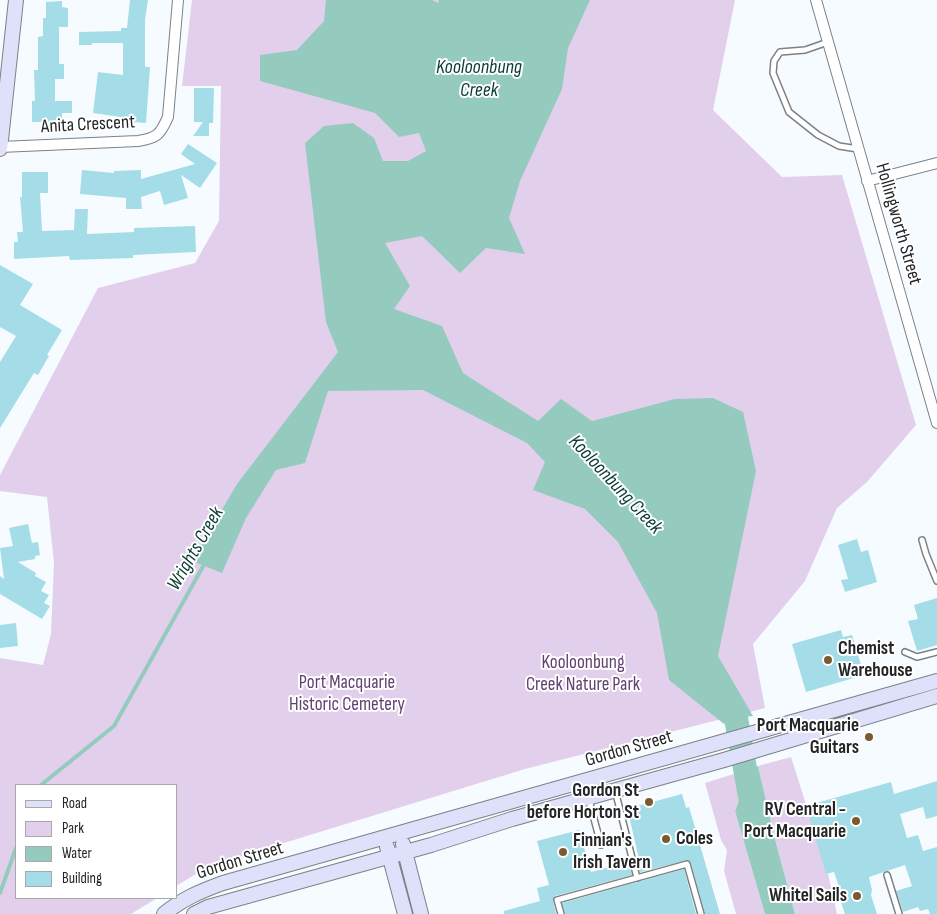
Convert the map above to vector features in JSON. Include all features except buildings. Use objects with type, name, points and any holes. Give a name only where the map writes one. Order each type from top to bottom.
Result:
[{"type":"main road","points":[[0,148],[16,0]]},
{"type":"main road","name":"Gordon Street","points":[[164,914],[178,903],[199,892],[223,883],[937,681]]},
{"type":"main road","name":"Gordon Street","points":[[194,914],[208,907],[405,852],[588,797],[724,760],[937,696]]},
{"type":"main road","points":[[400,834],[421,914]]},
{"type":"main road","points":[[384,838],[405,914]]},
{"type":"street","name":"Anita Crescent","points":[[0,148],[138,142],[151,139],[160,133],[168,117],[178,0]]},
{"type":"street","name":"Hollingworth Street","points":[[816,0],[936,417]]},
{"type":"street","points":[[867,181],[937,162]]},
{"type":"lane","name":"Hollingworth Street","points":[[828,42],[799,51],[780,52],[774,61],[773,73],[789,112],[818,135],[839,146],[858,149]]},
{"type":"lane","points":[[922,540],[937,580]]},
{"type":"lane","points":[[905,652],[917,657],[937,652]]},
{"type":"lane","points":[[615,790],[637,878]]},
{"type":"lane","points":[[588,797],[601,845]]},
{"type":"lane","points":[[561,914],[557,900],[687,864],[701,914]]},
{"type":"lane","points":[[887,875],[899,914]]},
{"type":"green space","points":[[192,0],[735,0],[713,110],[782,177],[842,175],[916,425],[867,482],[837,508],[805,581],[753,644],[765,708],[525,769],[209,866],[178,885],[178,784],[15,784],[15,899],[155,899],[131,914],[0,914],[0,658],[43,665],[51,634],[54,563],[47,497],[0,491],[0,475],[98,288],[195,263],[219,221],[221,86],[182,86]]},
{"type":"green space","points":[[791,757],[828,874],[837,914],[795,914],[758,766]]},
{"type":"green space","points":[[737,773],[742,793],[735,811],[765,914],[736,914],[724,871],[727,850],[721,840],[705,783]]},
{"type":"water","name":"Kooloonbung Creek","points":[[326,0],[432,0],[438,3],[439,0],[590,0],[568,48],[562,89],[520,181],[509,218],[525,254],[486,248],[460,273],[422,236],[385,243],[410,286],[394,309],[442,326],[463,373],[538,421],[561,399],[592,421],[675,399],[713,398],[743,412],[756,471],[718,656],[753,716],[736,718],[724,724],[669,680],[657,613],[618,542],[585,509],[533,490],[545,462],[527,443],[423,390],[328,391],[305,463],[276,470],[246,518],[222,573],[192,561],[237,484],[338,352],[326,322],[305,143],[324,126],[353,123],[374,138],[383,161],[408,161],[426,151],[419,133],[399,137],[375,113],[260,81],[260,55],[297,50],[324,21]]},
{"type":"water","points":[[758,766],[795,914],[765,914],[735,811],[742,793],[737,773]]},
{"type":"waterway","name":"Wrights Creek","points":[[42,784],[114,726],[206,561]]},
{"type":"waterway","points":[[736,718],[751,802]]},
{"type":"waterway","name":"Wrights Creek","points":[[0,893],[15,851]]},
{"type":"place","name":"Chemist Warehouse","points":[[828,660]]},
{"type":"place","name":"Port Macquarie Guitars","points":[[869,737]]},
{"type":"place","name":"Gordon St before Horton St","points":[[649,802]]},
{"type":"place","name":"RV Central - Port Macquarie","points":[[856,821]]},
{"type":"place","name":"Coles","points":[[666,839]]},
{"type":"place","name":"Finnian's Irish Tavern","points":[[563,852]]},
{"type":"place","name":"Whitel Sails","points":[[857,896]]},
{"type":"park label","name":"Kooloonbung Creek Nature Park","points":[[583,674]]},
{"type":"park label","name":"Port Macquarie Historic Cemetery","points":[[347,694]]}]
